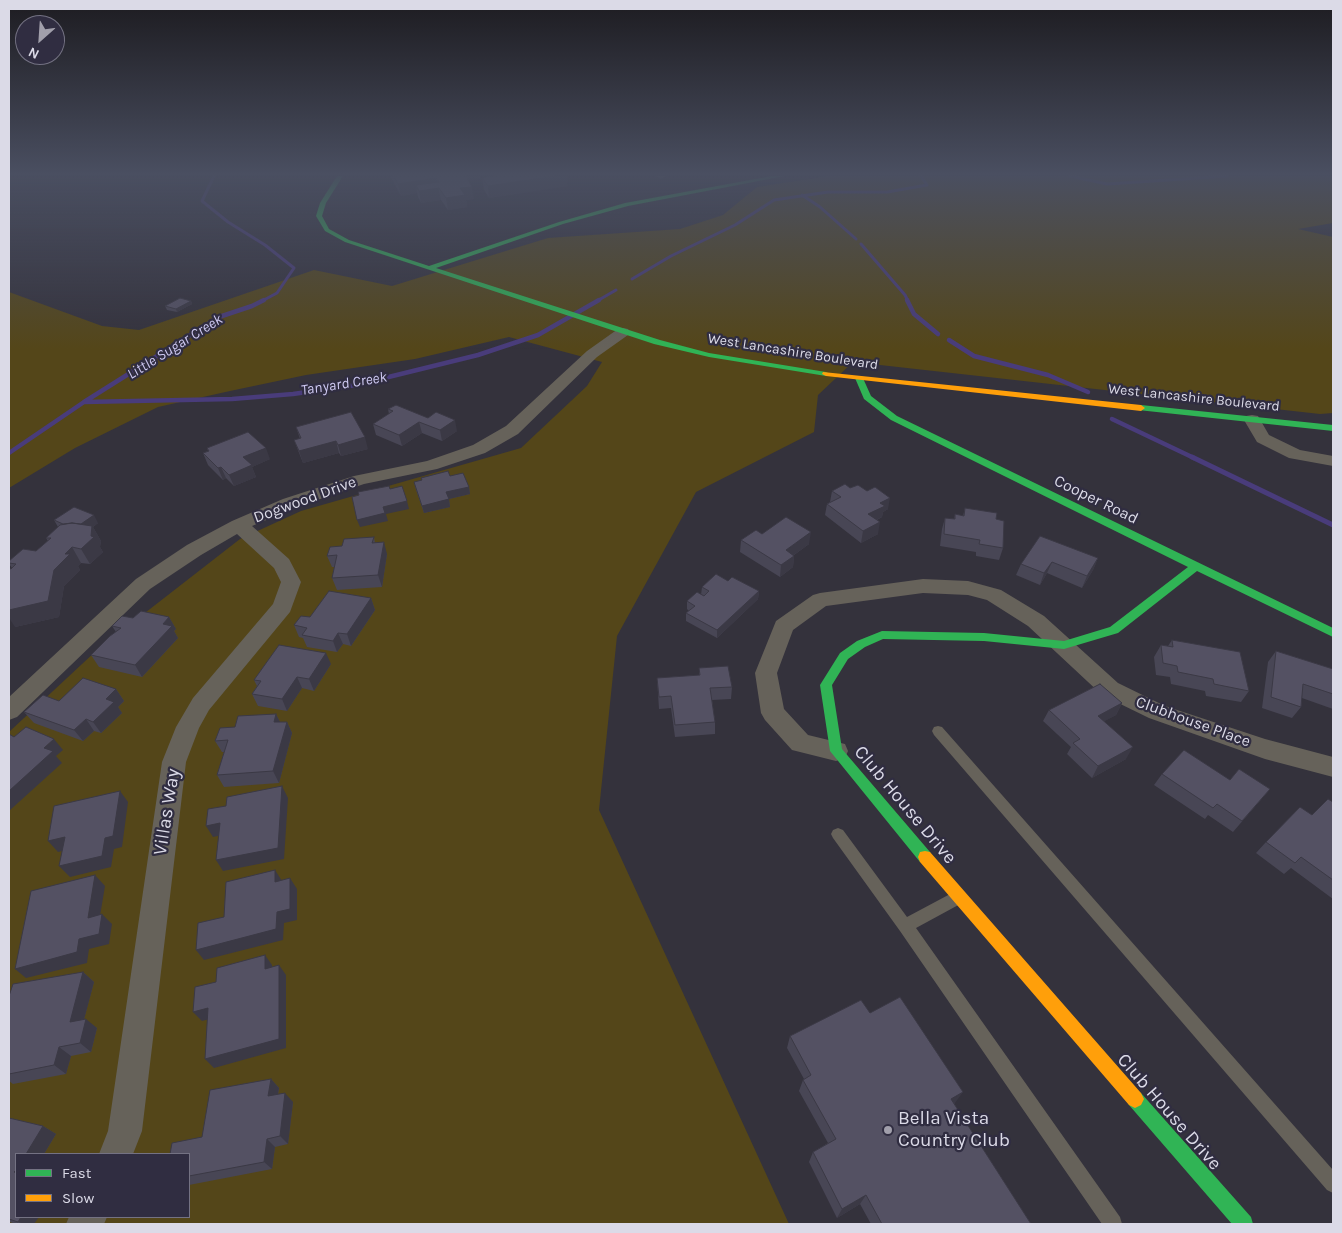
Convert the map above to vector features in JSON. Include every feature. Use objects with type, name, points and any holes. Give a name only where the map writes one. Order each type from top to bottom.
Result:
[{"type":"street","name":"West Lancashire Boulevard","points":[[333,234],[347,242],[528,299],[616,330],[709,354],[785,368],[859,378],[1333,428]]},
{"type":"street","points":[[430,268],[530,234]]},
{"type":"street","name":"Dogwood Drive","points":[[9,711],[143,584],[194,550],[238,525],[290,503],[352,483],[431,465],[479,450],[512,430],[616,330]]},
{"type":"street","name":"Cooper Road","points":[[859,378],[867,398],[894,418],[1333,633]]},
{"type":"street","points":[[1252,420],[1263,438],[1295,454],[1333,461]]},
{"type":"street","name":"Villas Way","points":[[116,1153],[125,1131],[174,762],[188,727],[201,704],[283,607],[291,582],[282,564],[238,525]]},
{"type":"street","name":"Club House Drive","points":[[1196,566],[1114,630],[1064,645],[984,637],[882,635],[861,644],[844,656],[826,685],[836,752],[959,897],[1244,1224]]},
{"type":"street","name":"Clubhouse Place","points":[[836,752],[801,743],[773,713],[766,673],[784,626],[820,600],[923,586],[968,588],[994,595],[1036,621],[1110,689],[1157,712],[1265,749],[1333,767]]},
{"type":"lane","points":[[938,731],[1333,1184]]},
{"type":"lane","points":[[838,834],[905,926],[1113,1224]]},
{"type":"lane","points":[[905,926],[959,897]]},
{"type":"shaded area","points":[[613,234],[1318,234],[1333,237],[1333,413],[1320,414],[853,362],[818,395],[814,432],[696,492],[617,636],[599,810],[789,1224],[9,1224],[9,732],[96,651],[240,539],[301,511],[521,448],[587,386],[602,362],[509,337],[415,359],[306,375],[230,391],[158,407],[75,448],[9,488],[9,292],[102,326],[139,330],[314,270],[392,286],[548,238]]},
{"type":"building","points":[[180,298],[191,301],[176,309],[165,306]]},
{"type":"building","points":[[396,405],[428,418],[436,412],[455,420],[440,430],[419,422],[399,435],[373,424],[393,411],[388,409]]},
{"type":"building","points":[[351,412],[365,437],[338,445],[336,441],[299,451],[294,440],[301,438],[296,427]]},
{"type":"building","points":[[248,432],[266,448],[243,457],[252,465],[229,475],[221,467],[218,468],[203,453],[209,451],[207,448]]},
{"type":"building","points":[[448,471],[450,476],[463,473],[469,487],[446,492],[449,499],[422,506],[414,482],[422,480],[421,478]]},
{"type":"building","points":[[845,484],[850,488],[858,485],[867,491],[875,487],[890,498],[880,503],[885,506],[868,514],[880,522],[863,531],[827,504],[841,497],[832,491]]},
{"type":"building","points":[[389,486],[390,489],[402,486],[407,501],[383,507],[385,513],[357,520],[352,497],[359,495],[358,492]]},
{"type":"building","points":[[74,507],[94,515],[81,524],[63,524],[54,520]]},
{"type":"building","points":[[965,508],[997,513],[996,519],[1004,521],[1003,548],[979,544],[980,540],[944,534],[945,518],[955,519],[955,514],[964,516]]},
{"type":"building","points":[[786,517],[811,532],[786,550],[794,556],[781,565],[741,540],[756,530],[762,534]]},
{"type":"building","points":[[72,523],[92,526],[91,536],[94,537],[81,549],[72,547],[65,554],[70,554],[54,570],[48,601],[9,610],[9,568],[11,569],[16,564],[9,563],[9,561],[23,549],[36,551],[51,538],[46,538],[60,525]]},
{"type":"building","points":[[1040,536],[1098,558],[1087,576],[1052,562],[1044,573],[1021,564]]},
{"type":"building","points":[[374,537],[372,543],[384,542],[378,575],[332,578],[337,555],[327,556],[330,547],[342,546],[344,539]]},
{"type":"building","points":[[716,574],[728,581],[732,577],[759,591],[717,630],[686,613],[695,606],[687,601],[697,592],[704,596],[709,591],[702,587]]},
{"type":"building","points":[[329,591],[371,598],[347,634],[338,633],[333,641],[302,635],[307,628],[294,625],[301,616],[310,617]]},
{"type":"building","points":[[141,611],[169,617],[163,624],[172,626],[135,665],[91,655],[121,628],[112,626],[122,616],[133,618]]},
{"type":"building","points":[[1172,640],[1240,652],[1249,691],[1214,684],[1213,679],[1178,672],[1177,666],[1163,663],[1161,645],[1173,647]]},
{"type":"building","points":[[279,645],[326,653],[309,679],[297,677],[282,699],[252,694],[261,681],[254,680]]},
{"type":"building","points":[[1276,651],[1333,669],[1333,694],[1303,684],[1301,707],[1271,697]]},
{"type":"building","points":[[728,666],[732,687],[710,688],[715,722],[675,725],[671,696],[659,697],[657,678],[700,675],[699,668]]},
{"type":"building","points":[[83,678],[116,689],[106,699],[114,702],[93,722],[86,719],[74,730],[24,712],[43,695],[59,701]]},
{"type":"building","points":[[1100,684],[1122,703],[1098,716],[1133,747],[1098,766],[1073,743],[1080,739],[1049,710]]},
{"type":"building","points":[[276,714],[274,722],[287,722],[273,771],[217,775],[228,740],[215,741],[220,728],[235,727],[238,716]]},
{"type":"building","points":[[26,727],[54,739],[44,748],[53,751],[9,791],[9,734],[14,737]]},
{"type":"building","points":[[1184,750],[1230,780],[1239,769],[1270,789],[1242,821],[1217,804],[1213,808],[1162,774]]},
{"type":"building","points":[[282,786],[278,848],[216,860],[220,823],[206,826],[208,809],[226,806],[227,797]]},
{"type":"building","points":[[120,791],[113,836],[105,838],[102,856],[59,866],[65,837],[48,841],[54,806]]},
{"type":"building","points":[[1328,799],[1333,802],[1333,880],[1301,857],[1295,863],[1266,842],[1300,807],[1312,815]]},
{"type":"building","points":[[275,870],[275,882],[290,878],[290,909],[277,912],[276,929],[196,950],[198,923],[224,917],[226,882]]},
{"type":"building","points":[[95,875],[88,918],[102,914],[99,934],[79,939],[77,952],[15,969],[31,891]]},
{"type":"building","points":[[265,955],[265,969],[279,965],[279,1039],[205,1059],[208,1008],[193,1012],[195,987],[216,982],[217,968]]},
{"type":"building","points":[[83,972],[70,1022],[86,1019],[80,1043],[59,1047],[54,1065],[9,1074],[9,996],[13,984]]},
{"type":"building","name":"Bella Vista Country Club","points":[[900,997],[963,1092],[951,1099],[1031,1224],[882,1224],[866,1195],[842,1209],[813,1152],[836,1139],[803,1080],[811,1075],[790,1036],[861,1000],[870,1013]]},
{"type":"building","points":[[271,1079],[268,1096],[285,1093],[280,1136],[267,1139],[264,1162],[190,1176],[190,1153],[170,1153],[172,1143],[202,1137],[210,1090]]},
{"type":"building","points":[[9,1118],[43,1126],[27,1153],[15,1153],[15,1218],[20,1218],[18,1222],[9,1219]]},
{"type":"waterway","name":"Little Sugar Creek","points":[[247,234],[265,245],[294,268],[277,293],[262,301]]},
{"type":"waterway","name":"Tanyard Creek","points":[[632,279],[671,256],[717,234]]},
{"type":"waterway","points":[[850,234],[856,239]]},
{"type":"waterway","points":[[861,244],[905,295],[908,301]]},
{"type":"waterway","name":"Tanyard Creek","points":[[597,301],[616,290]]},
{"type":"waterway","name":"Tanyard Creek","points":[[84,402],[232,399],[293,394],[356,385],[478,355],[538,335],[599,300]]},
{"type":"waterway","points":[[907,300],[914,314],[938,334]]},
{"type":"waterway","name":"Little Sugar Creek","points":[[84,402],[219,317],[262,301]]},
{"type":"waterway","points":[[949,340],[974,356],[1048,375],[1088,392]]},
{"type":"waterway","name":"Little Sugar Creek","points":[[9,453],[84,402]]},
{"type":"waterway","points":[[1112,419],[1194,458]]},
{"type":"waterway","points":[[1192,457],[1333,525]]},
{"type":"traffic: fast","points":[[333,234],[347,241],[657,342],[709,355],[826,374]]},
{"type":"traffic: fast","points":[[429,268],[530,234]]},
{"type":"traffic: fast","points":[[859,378],[867,397],[894,418],[1333,633]]},
{"type":"traffic: fast","points":[[1141,408],[1333,428]]},
{"type":"traffic: fast","points":[[925,857],[836,751],[826,685],[844,656],[861,644],[882,635],[984,637],[1064,645],[1114,630],[1196,566]]},
{"type":"traffic: fast","points":[[1135,1099],[1244,1224]]},
{"type":"traffic: slow","points":[[826,374],[1141,408]]},
{"type":"traffic: slow","points":[[925,857],[1135,1099]]},
{"type":"place","name":"Bella Vista Country Club","points":[[888,1130]]}]
